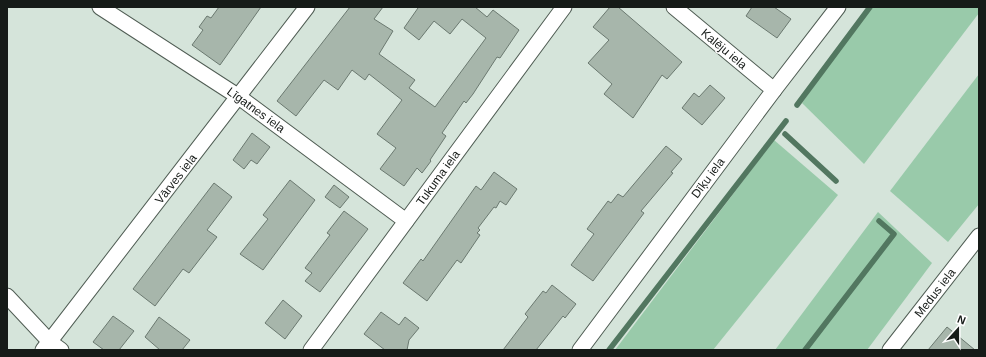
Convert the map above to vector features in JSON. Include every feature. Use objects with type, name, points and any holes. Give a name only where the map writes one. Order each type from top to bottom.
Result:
[{"type":"street","name":"Līgatnes iela","points":[[100,7],[239,97],[406,221]]},
{"type":"street","name":"Vārves iela","points":[[51,347],[307,7]]},
{"type":"street","name":"Tukuma iela","points":[[311,350],[564,7]]},
{"type":"street","name":"Kalēju iela","points":[[674,7],[774,90]]},
{"type":"street","name":"Dīķu iela","points":[[580,350],[774,90],[838,7]]},
{"type":"street","name":"Medus iela","points":[[890,350],[979,236]]},
{"type":"street","points":[[7,296],[51,347]]},
{"type":"green space","points":[[870,7],[979,7],[979,13],[864,164],[802,103]]},
{"type":"green space","points":[[979,74],[979,204],[948,242],[890,191]]},
{"type":"green space","points":[[774,140],[838,195],[713,350],[615,350]]},
{"type":"green space","points":[[878,212],[932,263],[867,350],[775,350]]},
{"type":"building","points":[[219,7],[261,7],[220,65],[192,45],[203,30],[199,27],[207,16],[211,18]]},
{"type":"building","points":[[350,7],[383,7],[374,19],[393,31],[379,54],[415,80],[409,88],[435,107],[486,38],[462,19],[450,34],[434,21],[419,40],[404,28],[418,8],[416,7],[475,7],[487,17],[493,10],[519,30],[500,58],[497,57],[473,94],[466,103],[464,101],[442,133],[446,136],[430,160],[431,161],[422,173],[417,168],[404,186],[380,169],[396,148],[377,134],[402,100],[369,74],[365,80],[352,70],[338,90],[324,80],[296,116],[277,101]]},
{"type":"building","points":[[610,7],[618,7],[682,62],[667,79],[662,75],[633,118],[604,94],[612,84],[588,63],[609,40],[593,27]]},
{"type":"building","points":[[752,7],[774,7],[791,19],[777,38],[746,16]]},
{"type":"building","points":[[710,85],[725,98],[702,125],[682,108],[694,93],[699,97]]},
{"type":"building","points":[[252,133],[270,147],[257,164],[251,160],[244,169],[233,160]]},
{"type":"building","points":[[666,146],[682,159],[671,172],[673,173],[641,211],[644,213],[593,281],[571,265],[594,234],[587,229],[608,201],[611,203],[618,194],[623,197]]},
{"type":"building","points":[[494,172],[517,189],[506,205],[500,201],[496,208],[494,207],[478,228],[480,230],[477,233],[480,235],[461,263],[457,260],[427,301],[403,283],[421,259],[423,261],[476,186],[481,190]]},
{"type":"building","points":[[290,180],[315,200],[263,270],[240,254],[268,219],[263,215]]},
{"type":"building","points":[[214,183],[232,197],[207,230],[217,237],[189,273],[183,269],[155,306],[133,289]]},
{"type":"building","points":[[334,185],[349,197],[340,208],[325,197]]},
{"type":"building","points":[[344,211],[368,229],[320,292],[305,281],[312,273],[305,268],[330,235],[327,233]]},
{"type":"building","points":[[552,285],[576,304],[565,318],[563,316],[536,350],[503,350],[528,317],[525,314],[543,291],[546,293]]},
{"type":"building","points":[[283,300],[302,316],[285,339],[265,323]]},
{"type":"building","points":[[381,312],[399,325],[405,317],[419,328],[409,340],[407,350],[385,350],[364,334]]},
{"type":"building","points":[[113,316],[134,331],[119,350],[104,350],[93,342]]},
{"type":"building","points":[[159,317],[190,340],[182,350],[160,350],[145,337]]},
{"type":"building","points":[[947,327],[975,350],[928,350]]},
{"type":"waterway","points":[[797,105],[870,7]]},
{"type":"waterway","points":[[609,350],[786,121]]},
{"type":"waterway","points":[[785,134],[836,181]]},
{"type":"waterway","points":[[805,350],[894,234],[879,221]]}]
